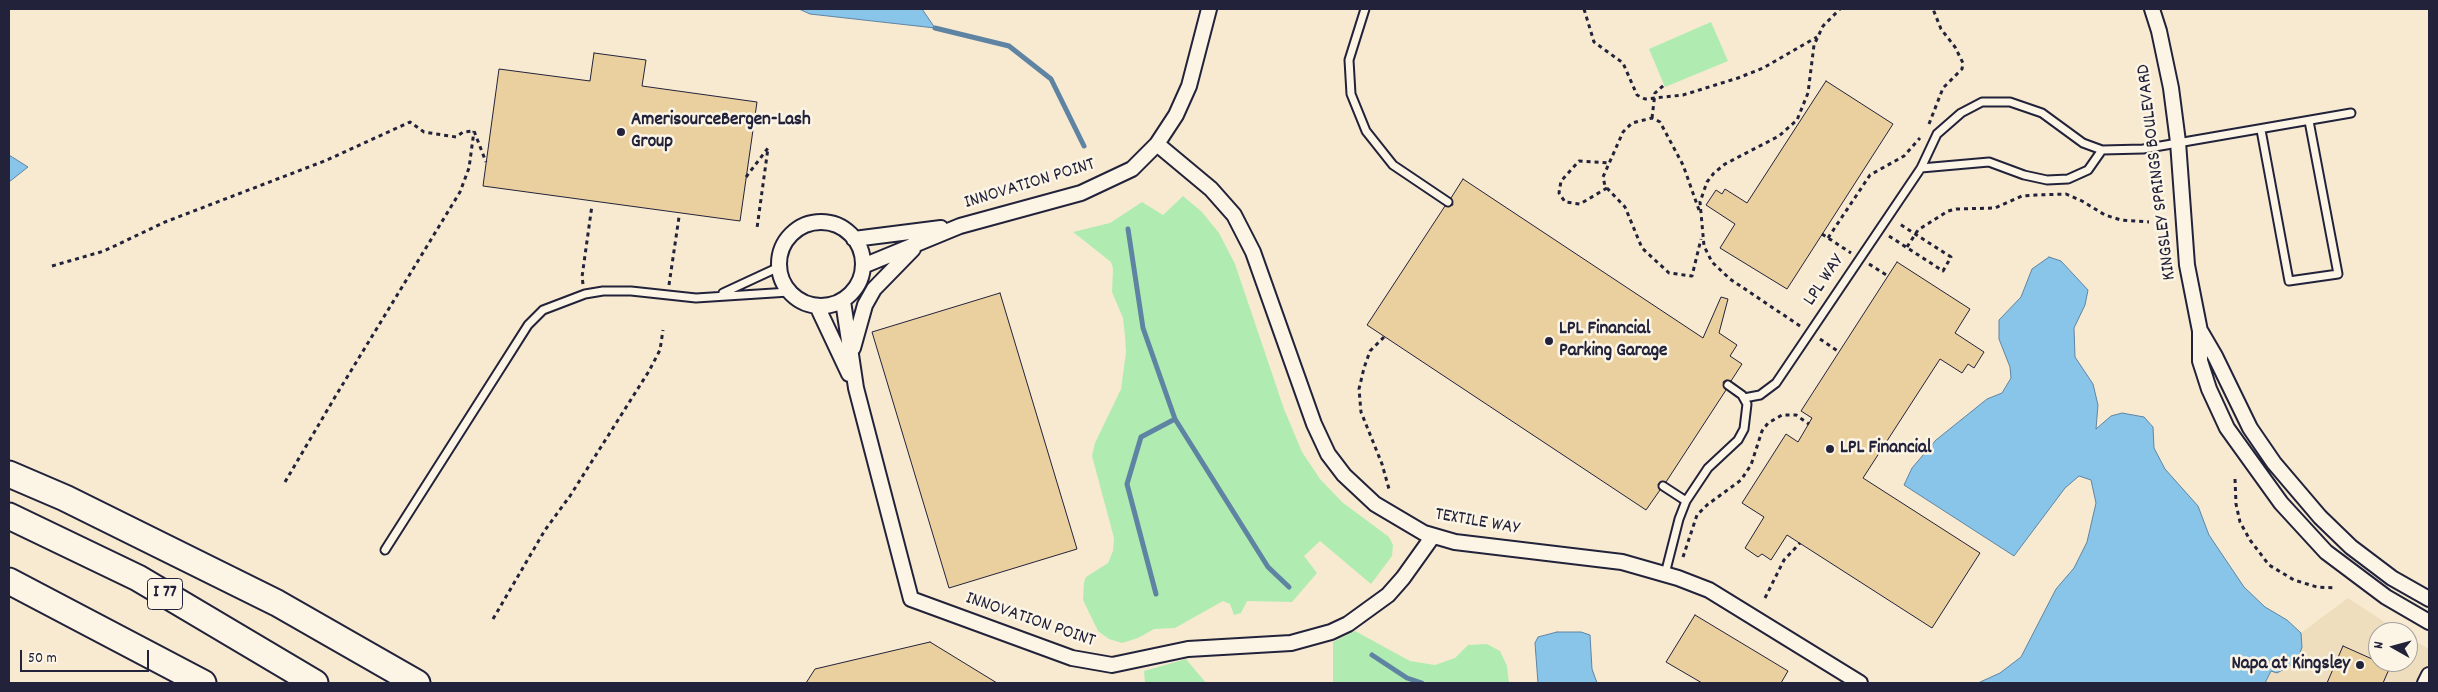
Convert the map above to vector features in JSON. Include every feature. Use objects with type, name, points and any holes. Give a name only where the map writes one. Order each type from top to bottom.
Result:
[{"type":"highway","points":[[9,474],[65,498],[269,599],[417,683]]},
{"type":"highway","name":"I 77","points":[[9,516],[138,578],[315,683]]},
{"type":"highway","points":[[9,581],[203,683]]},
{"type":"street","name":"INNOVATION POINT","points":[[863,266],[960,226],[1081,193],[1104,184],[1132,169],[1157,144],[1170,127],[1189,86],[1209,9]]},
{"type":"street","name":"KINGSLEY SPRINGS BOULEVARD","points":[[2152,9],[2159,31],[2171,88],[2178,142],[2187,265],[2200,331],[2200,361],[2227,428],[2281,503],[2326,552],[2386,597],[2429,622]]},
{"type":"street","name":"TEXTILE WAY","points":[[1157,144],[1212,189],[1234,216],[1253,252],[1314,424],[1328,454],[1344,476],[1375,504],[1399,520],[1433,536],[1464,544],[1622,562],[1666,574],[1709,590],[1860,683]]},
{"type":"street","points":[[823,222],[837,225],[850,233],[863,258],[863,266],[858,286],[843,300],[825,307],[799,301],[789,292],[782,280],[779,267],[780,254],[786,241],[796,230],[809,224],[823,222]]},
{"type":"street","name":"INNOVATION POINT","points":[[854,239],[960,226]]},
{"type":"street","points":[[851,356],[858,324],[874,289],[920,242]]},
{"type":"street","name":"INNOVATION POINT","points":[[843,300],[856,388],[911,600],[1031,645],[1086,662],[1112,665],[1180,650],[1291,643],[1330,632],[1348,624],[1388,594],[1403,578],[1433,536]]},
{"type":"street","name":"INNOVATION POINT","points":[[817,306],[856,388]]},
{"type":"street","name":"KINGSLEY SPRINGS BOULEVARD","points":[[2200,331],[2215,356],[2250,428],[2274,463],[2320,517],[2351,547],[2392,578],[2429,600]]},
{"type":"street","points":[[2425,683],[2429,675]]},
{"type":"lane","points":[[1365,9],[1349,60],[1351,94],[1366,132],[1393,165],[1448,202]]},
{"type":"lane","name":"LPL WAY","points":[[1744,398],[1760,395],[1776,382],[1921,168],[1937,134],[1961,113],[1982,102],[2010,102],[2042,113],[2083,143],[2102,150],[2143,149],[2351,113]]},
{"type":"lane","points":[[2261,130],[2289,281],[2338,274],[2309,121]]},
{"type":"lane","points":[[1921,168],[1990,162],[2024,175],[2047,180],[2068,179],[2088,170],[2102,150]]},
{"type":"lane","points":[[718,295],[779,267]]},
{"type":"lane","points":[[385,550],[528,325],[543,310],[585,294],[603,291],[631,291],[696,298],[718,295],[789,292]]},
{"type":"lane","points":[[1666,574],[1679,519],[1686,501],[1708,468],[1738,440],[1744,429],[1748,414],[1747,404],[1744,398],[1728,385]]},
{"type":"lane","points":[[1663,486],[1686,501]]},
{"type":"path","points":[[1584,9],[1594,42],[1623,63],[1637,95],[1642,98],[1683,95],[1738,78],[1763,68],[1818,36]]},
{"type":"path","points":[[1700,213],[1683,164],[1660,122],[1652,118],[1636,120],[1627,127],[1603,181],[1625,207],[1642,248],[1669,273],[1692,276],[1700,248],[1702,192],[1714,173],[1725,164],[1779,136],[1797,120],[1808,93],[1811,58],[1818,36],[1832,15],[1840,9]]},
{"type":"path","points":[[1828,238],[1870,175],[1904,156],[1915,147],[1931,122],[1943,88],[1962,69],[1961,57],[1941,29],[1933,9]]},
{"type":"path","points":[[1652,118],[1653,98],[1657,89],[1664,85]]},
{"type":"path","points":[[52,266],[104,250],[164,222],[327,160],[410,122],[424,132],[456,137],[463,132],[474,131]]},
{"type":"path","points":[[474,131],[486,162]]},
{"type":"path","points":[[285,482],[460,192],[469,168],[474,131]]},
{"type":"path","points":[[746,177],[768,148],[757,228]]},
{"type":"path","points":[[1607,188],[1580,204],[1572,205],[1565,202],[1559,193],[1561,181],[1579,161],[1610,163]]},
{"type":"path","points":[[1907,247],[1915,234],[1926,223],[1948,212],[1956,209],[1995,208],[2022,196],[2036,194],[2066,194],[2105,215],[2121,220],[2150,222]]},
{"type":"path","points":[[585,294],[582,277],[592,205]]},
{"type":"path","points":[[668,295],[679,217]]},
{"type":"path","points":[[1880,230],[1943,271],[1951,257],[1888,217]]},
{"type":"path","points":[[1701,232],[1707,254],[1718,269],[1839,352]]},
{"type":"path","points":[[493,619],[545,530],[570,496],[649,371],[660,350],[663,330]]},
{"type":"path","points":[[1384,337],[1370,351],[1359,389],[1361,412],[1382,464],[1389,489]]},
{"type":"path","points":[[1683,557],[1697,515],[1707,504],[1744,475],[1768,423],[1782,415],[1790,414],[1796,415],[1809,424]]},
{"type":"path","points":[[2235,479],[2236,504],[2240,522],[2250,540],[2269,564],[2294,580],[2317,587],[2336,588]]},
{"type":"path","points":[[1764,598],[1784,560],[1800,543]]},
{"type":"shaded area","points":[[2348,598],[2385,622],[2368,622],[2368,672],[2418,672],[2418,643],[2429,649],[2429,683],[2265,683],[2271,671],[2302,647],[2301,633]]},
{"type":"green space","points":[[1711,22],[1728,61],[1665,87],[1649,49]]},
{"type":"green space","points":[[1183,196],[1202,212],[1219,233],[1235,264],[1284,409],[1302,452],[1320,479],[1342,502],[1389,537],[1393,545],[1392,556],[1371,584],[1320,541],[1304,556],[1317,573],[1292,602],[1247,601],[1241,613],[1234,615],[1230,604],[1223,601],[1175,628],[1154,629],[1138,638],[1122,643],[1109,639],[1098,631],[1083,600],[1086,577],[1108,563],[1113,551],[1114,538],[1092,456],[1095,443],[1121,389],[1126,352],[1123,318],[1112,292],[1113,269],[1111,262],[1073,232],[1110,223],[1142,202],[1163,215]]},
{"type":"green space","points":[[1355,631],[1410,661],[1435,665],[1455,658],[1468,645],[1487,644],[1500,651],[1507,666],[1509,683],[1333,683],[1333,642]]},
{"type":"green space","points":[[1186,659],[1206,683],[1145,683],[1144,671]]},
{"type":"water","points":[[799,9],[922,9],[935,28],[810,14]]},
{"type":"water","points":[[9,155],[28,167],[9,182]]},
{"type":"water","points":[[2049,257],[2061,261],[2088,290],[2085,305],[2074,328],[2075,357],[2093,384],[2098,405],[2096,429],[2111,416],[2122,413],[2144,417],[2153,427],[2154,448],[2165,469],[2198,506],[2209,535],[2244,587],[2265,607],[2287,620],[2301,633],[2302,647],[2297,662],[2277,673],[2271,671],[2265,683],[1978,683],[2000,673],[2021,657],[2056,589],[2074,568],[2087,542],[2096,503],[2091,480],[2079,476],[2065,488],[2014,556],[1904,485],[1912,468],[1936,440],[1987,399],[2002,393],[2011,378],[2010,367],[1999,339],[1999,320],[2021,297],[2032,269]]},
{"type":"water","points":[[1557,632],[1581,632],[1590,635],[1592,669],[1597,683],[1538,683],[1535,643],[1538,637]]},
{"type":"building","name":"AmerisourceBergen-Lash Group","points":[[594,53],[646,60],[642,86],[757,102],[740,221],[483,186],[499,69],[590,81]]},
{"type":"building","points":[[1826,81],[1893,124],[1787,289],[1720,248],[1735,224],[1706,205],[1716,190],[1722,194],[1725,189],[1747,203]]},
{"type":"building","name":"LPL Financial Parking Garage","points":[[1463,179],[1703,338],[1721,297],[1728,299],[1719,333],[1737,345],[1730,356],[1742,364],[1731,381],[1726,380],[1723,382],[1726,390],[1666,482],[1658,484],[1660,490],[1646,510],[1367,325],[1445,206],[1453,205],[1451,198]]},
{"type":"building","name":"LPL Financial","points":[[1897,262],[1970,309],[1955,333],[1984,352],[1974,368],[1968,364],[1962,373],[1940,359],[1863,478],[1980,553],[1932,628],[1787,535],[1771,560],[1762,554],[1758,557],[1745,548],[1764,517],[1742,503],[1786,434],[1798,442],[1812,418],[1801,411]]},
{"type":"building","points":[[1000,293],[1077,549],[949,588],[872,332]]},
{"type":"building","points":[[1695,615],[1788,671],[1781,683],[1702,683],[1666,662]]},
{"type":"building","points":[[930,642],[997,683],[806,683],[815,669]]},
{"type":"building","name":"Napa at Kingsley","points":[[2343,646],[2368,657],[2368,672],[2388,672],[2383,683],[2327,683]]},
{"type":"waterway","points":[[935,28],[1009,46],[1051,79],[1084,146]]},
{"type":"waterway","points":[[1128,229],[1143,328],[1175,419],[1268,567],[1289,587]]},
{"type":"waterway","points":[[1156,594],[1127,484],[1141,437],[1175,419]]},
{"type":"waterway","points":[[1372,655],[1407,678],[1422,683]]},
{"type":"place","name":"AmerisourceBergen-Lash Group","points":[[621,132]]},
{"type":"place","name":"LPL Financial Parking Garage","points":[[1549,341]]},
{"type":"place","name":"LPL Financial","points":[[1830,449]]},
{"type":"place","name":"Napa at Kingsley","points":[[2360,665]]}]
